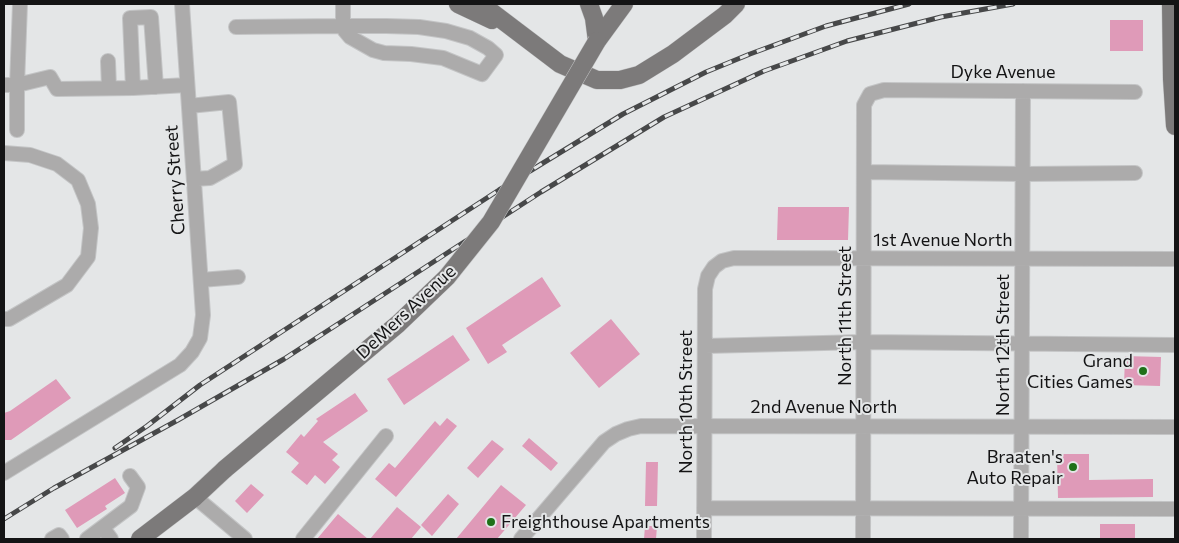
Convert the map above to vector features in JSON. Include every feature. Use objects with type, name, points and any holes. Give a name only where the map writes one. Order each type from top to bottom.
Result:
[{"type":"main road","points":[[458,4],[524,36]]},
{"type":"main road","points":[[481,4],[560,64],[597,80],[620,80],[638,74],[673,54],[726,15],[736,4]]},
{"type":"main road","points":[[590,4],[597,41]]},
{"type":"main road","name":"DeMers Avenue","points":[[140,539],[195,497],[225,469],[398,324],[447,277],[491,222],[597,41],[624,4]]},
{"type":"main road","points":[[673,54],[721,4]]},
{"type":"main road","points":[[1171,4],[1175,126]]},
{"type":"street","points":[[17,130],[10,85],[20,4]]},
{"type":"street","name":"Cherry Street","points":[[4,474],[180,365],[192,352],[200,338],[203,315],[182,4]]},
{"type":"street","points":[[236,27],[343,26],[419,27],[446,31],[470,38],[496,55],[482,74],[443,58],[384,53],[373,50],[350,37],[345,31],[343,26],[343,4]]},
{"type":"street","points":[[133,88],[130,18],[151,17],[156,87]]},
{"type":"street","points":[[108,61],[109,88]]},
{"type":"street","points":[[10,85],[50,77],[57,89],[187,85]]},
{"type":"street","name":"Dyke Avenue","points":[[870,94],[884,90],[1135,92]]},
{"type":"street","name":"North 12th Street","points":[[1021,539],[1023,91]]},
{"type":"street","name":"North 11th Street","points":[[863,539],[864,104],[870,94]]},
{"type":"street","points":[[189,106],[230,102],[235,164],[210,178],[194,179]]},
{"type":"street","points":[[4,153],[30,154],[56,164],[78,180],[88,204],[91,228],[88,257],[66,285],[9,319],[4,319]]},
{"type":"street","points":[[864,172],[1135,173]]},
{"type":"street","name":"1st Avenue North","points":[[714,267],[722,261],[734,258],[1175,259]]},
{"type":"street","name":"North 10th Street","points":[[704,539],[705,289],[708,276],[714,267]]},
{"type":"street","points":[[201,280],[238,277]]},
{"type":"street","points":[[705,346],[863,342],[1021,342],[1175,345]]},
{"type":"street","name":"2nd Avenue North","points":[[521,539],[604,442],[616,434],[641,426],[1175,428]]},
{"type":"street","points":[[303,539],[386,436]]},
{"type":"street","points":[[87,539],[107,533],[131,506],[138,487],[130,476]]},
{"type":"street","points":[[195,497],[245,539]]},
{"type":"street","points":[[704,508],[1175,509]]},
{"type":"street","points":[[52,539],[58,535],[62,539]]},
{"type":"building","points":[[1110,20],[1143,20],[1143,51],[1110,51]]},
{"type":"building","points":[[778,207],[849,207],[848,240],[777,240]]},
{"type":"building","points":[[542,277],[561,306],[502,345],[507,352],[488,364],[466,328]]},
{"type":"building","points":[[611,319],[640,354],[599,388],[570,353]]},
{"type":"building","points":[[453,335],[470,360],[404,405],[387,379]]},
{"type":"building","name":"Grand Cities Games","points":[[1125,356],[1161,357],[1160,386],[1124,385]]},
{"type":"building","points":[[56,379],[71,398],[11,440],[4,440],[4,413],[10,411]]},
{"type":"building","points":[[355,393],[368,411],[323,442],[338,454],[332,460],[340,467],[325,484],[315,475],[307,485],[291,472],[299,463],[286,452],[301,434],[304,437],[318,421],[316,419]]},
{"type":"building","points":[[447,418],[457,426],[396,497],[375,479],[389,463],[395,468],[435,421],[440,426]]},
{"type":"building","points":[[529,438],[558,463],[551,471],[522,446]]},
{"type":"building","points":[[492,440],[504,449],[478,478],[467,468]]},
{"type":"building","name":"Braaten's Auto Repair","points":[[1057,454],[1089,454],[1089,480],[1153,479],[1153,497],[1058,498]]},
{"type":"building","points":[[646,462],[658,462],[657,506],[645,506]]},
{"type":"building","points":[[115,478],[125,493],[105,506],[107,509],[77,528],[65,510]]},
{"type":"building","points":[[251,484],[264,495],[247,513],[235,501]]},
{"type":"building","name":"Freighthouse Apartments","points":[[501,485],[526,505],[497,539],[456,539]]},
{"type":"building","points":[[448,494],[459,504],[432,536],[421,525]]},
{"type":"building","points":[[397,507],[421,527],[411,539],[370,539]]},
{"type":"building","points":[[338,514],[368,539],[317,539]]},
{"type":"building","points":[[1100,524],[1135,524],[1135,539],[1100,539]]},
{"type":"building","points":[[645,526],[657,526],[656,539],[644,539]]},
{"type":"railway","points":[[115,448],[200,385],[499,190],[623,114],[706,72],[750,54],[826,26],[909,4]]},
{"type":"railway","points":[[4,519],[54,488],[284,359],[541,192],[664,117],[764,71],[847,41],[941,17],[1013,4]]},
{"type":"place","name":"Grand Cities Games","points":[[1143,371]]},
{"type":"place","name":"Braaten's Auto Repair","points":[[1073,467]]},
{"type":"place","name":"Freighthouse Apartments","points":[[491,522]]}]
